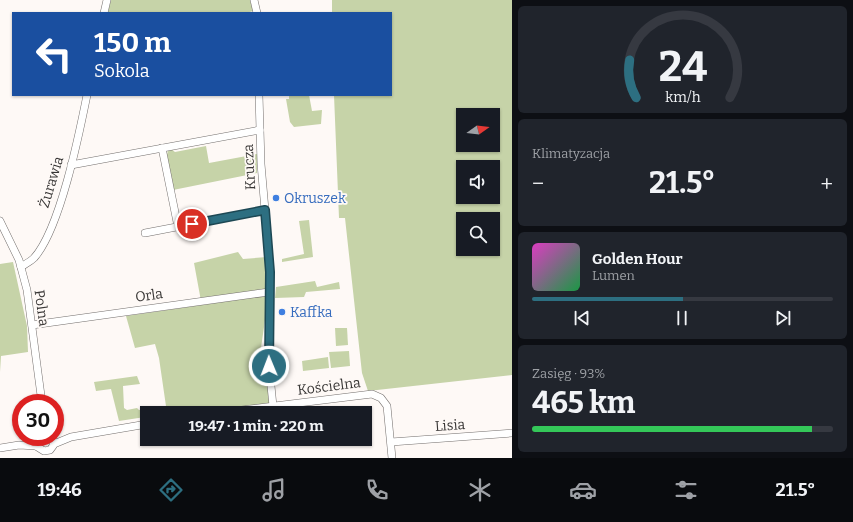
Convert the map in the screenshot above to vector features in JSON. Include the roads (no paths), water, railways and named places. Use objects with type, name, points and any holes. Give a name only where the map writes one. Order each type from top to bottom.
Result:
[{"type":"street","points":[[104,12],[107,0]]},
{"type":"street","points":[[254,0],[256,12]]},
{"type":"street","name":"Żurawia","points":[[21,267],[34,258],[48,232],[59,206],[71,164],[87,96]]},
{"type":"street","name":"Krucza","points":[[259,96],[269,256],[269,366],[273,406]]},
{"type":"street","points":[[71,164],[260,130]]},
{"type":"street","points":[[162,148],[178,227]]},
{"type":"street","points":[[145,233],[265,210]]},
{"type":"street","name":"Polna","points":[[0,221],[21,267],[27,290],[41,394]]},
{"type":"street","name":"Orla","points":[[32,325],[269,292]]},
{"type":"street","name":"Kościelna","points":[[273,406],[372,394],[381,398],[387,406],[391,442]]},
{"type":"street","points":[[64,438],[140,425]]},
{"type":"street","name":"Lisia","points":[[391,442],[512,433]]},
{"type":"street","points":[[391,442],[392,458]]},
{"type":"street","points":[[0,448],[13,446]]},
{"type":"street","points":[[22,446],[40,452]]},
{"type":"street","points":[[49,458],[52,446]]},
{"type":"place","name":"Okruszek","points":[[276,198]]},
{"type":"place","name":"Kaffka","points":[[282,312]]}]
